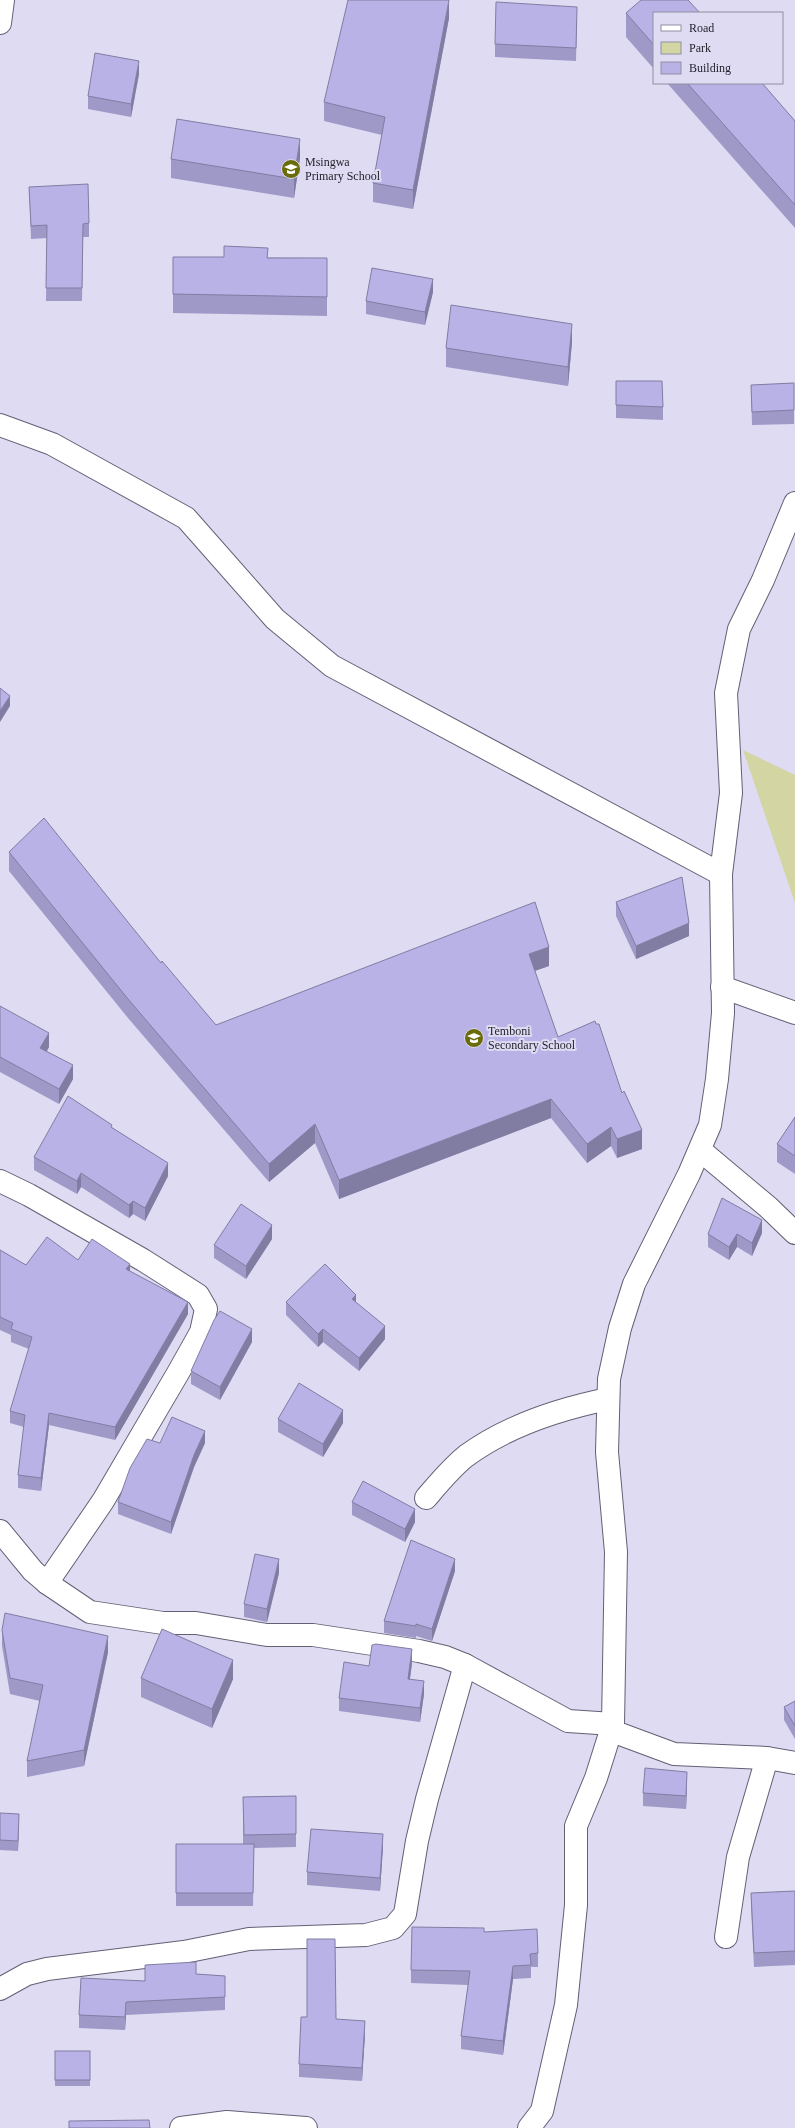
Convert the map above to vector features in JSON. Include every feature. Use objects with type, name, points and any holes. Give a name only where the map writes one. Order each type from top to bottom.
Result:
[{"type":"street","points":[[0,23],[3,0]]},
{"type":"street","points":[[0,425],[52,444],[186,518],[275,619],[332,666],[721,874]]},
{"type":"street","points":[[529,2128],[542,2111],[566,2005],[576,1905],[576,1826],[596,1778],[612,1727],[616,1552],[607,1452],[609,1379],[620,1328],[634,1284],[700,1150],[710,1125],[717,1079],[723,1013],[721,874],[731,793],[726,693],[739,629],[763,580],[795,503]]},
{"type":"street","points":[[722,987],[795,1013]]},
{"type":"street","points":[[700,1150],[768,1207],[795,1233]]},
{"type":"street","points":[[0,1181],[29,1195],[143,1260],[198,1295],[206,1309],[201,1332],[178,1373],[103,1501],[47,1583]]},
{"type":"street","points":[[426,1498],[465,1457],[488,1442],[542,1418],[578,1405],[608,1400]]},
{"type":"street","points":[[0,1531],[33,1571],[47,1583],[90,1612],[163,1623],[196,1623],[267,1635],[313,1635],[419,1651],[445,1657],[465,1665],[568,1721],[612,1727],[674,1754],[767,1758],[795,1763]]},
{"type":"street","points":[[0,1989],[27,1974],[47,1969],[184,1952],[250,1939],[366,1935],[392,1928],[405,1914],[417,1841],[427,1799],[465,1665]]},
{"type":"street","points":[[726,1937],[738,1857],[767,1758]]},
{"type":"street","points":[[182,2128],[226,2125],[306,2128]]},
{"type":"green space","points":[[743,750],[795,775],[795,903]]},
{"type":"building","points":[[348,0],[449,0],[413,190],[373,183],[385,117],[324,102]]},
{"type":"building","points":[[641,0],[688,0],[699,12],[653,12],[653,44],[626,13]]},
{"type":"building","points":[[496,2],[577,7],[576,48],[495,44]]},
{"type":"building","points":[[95,53],[139,61],[131,104],[88,96]]},
{"type":"building","points":[[688,84],[763,84],[795,121],[795,205]]},
{"type":"building","points":[[177,119],[300,139],[294,179],[171,159]]},
{"type":"building","points":[[88,184],[89,223],[83,224],[82,288],[46,288],[47,225],[31,226],[29,187]]},
{"type":"building","points":[[224,246],[268,248],[267,258],[327,258],[327,297],[173,294],[173,257],[224,257]]},
{"type":"building","points":[[372,268],[433,279],[425,312],[366,301]]},
{"type":"building","points":[[451,305],[572,324],[568,367],[446,348]]},
{"type":"building","points":[[616,381],[662,381],[663,407],[616,405]]},
{"type":"building","points":[[794,383],[794,410],[752,412],[751,385]]},
{"type":"building","points":[[0,688],[10,696],[0,711]]},
{"type":"building","points":[[44,818],[161,963],[162,961],[216,1025],[535,902],[549,947],[529,954],[558,1037],[595,1021],[596,1024],[599,1024],[622,1093],[624,1091],[642,1130],[617,1139],[611,1127],[587,1144],[551,1099],[339,1180],[315,1124],[269,1164],[128,999],[9,852]]},
{"type":"building","points":[[682,877],[689,923],[636,946],[616,902]]},
{"type":"building","points":[[0,1006],[49,1033],[40,1048],[73,1065],[59,1089],[0,1057]]},
{"type":"building","points":[[68,1096],[112,1125],[111,1127],[168,1163],[145,1208],[133,1201],[129,1205],[81,1173],[77,1181],[34,1157]]},
{"type":"building","points":[[795,1117],[795,1156],[777,1144]]},
{"type":"building","points":[[722,1198],[762,1220],[752,1243],[737,1234],[729,1247],[708,1234]]},
{"type":"building","points":[[241,1204],[272,1225],[246,1266],[214,1245]]},
{"type":"building","points":[[47,1237],[78,1260],[92,1239],[130,1264],[126,1269],[188,1302],[115,1427],[49,1413],[41,1478],[18,1475],[25,1415],[10,1411],[32,1337],[11,1329],[13,1323],[0,1317],[0,1250],[26,1265]]},
{"type":"building","points":[[325,1264],[356,1295],[352,1299],[385,1326],[359,1358],[323,1329],[318,1334],[286,1302]]},
{"type":"building","points":[[220,1311],[252,1329],[220,1387],[191,1371],[214,1320]]},
{"type":"building","points":[[299,1383],[343,1410],[323,1444],[278,1419]]},
{"type":"building","points":[[172,1417],[205,1431],[194,1455],[171,1522],[118,1502],[130,1468],[147,1439],[160,1443]]},
{"type":"building","points":[[363,1481],[415,1509],[405,1529],[352,1502]]},
{"type":"building","points":[[411,1540],[455,1559],[432,1629],[416,1624],[416,1626],[384,1621]]},
{"type":"building","points":[[255,1554],[279,1559],[267,1609],[244,1604]]},
{"type":"building","points":[[5,1613],[108,1636],[84,1750],[27,1761],[43,1685],[10,1678],[2,1630]]},
{"type":"building","points":[[162,1629],[233,1660],[212,1709],[141,1678]]},
{"type":"building","points":[[376,1644],[412,1649],[408,1679],[424,1681],[420,1708],[339,1698],[344,1662],[369,1666],[372,1645]]},
{"type":"building","points":[[795,1701],[795,1726],[784,1707]]},
{"type":"building","points":[[645,1768],[687,1772],[686,1796],[643,1793]]},
{"type":"building","points":[[296,1796],[296,1834],[244,1835],[243,1797]]},
{"type":"building","points":[[0,1813],[19,1814],[18,1841],[0,1840]]},
{"type":"building","points":[[311,1829],[383,1834],[380,1878],[307,1872]]},
{"type":"building","points":[[176,1844],[254,1844],[253,1893],[176,1893]]},
{"type":"building","points":[[795,1891],[795,1951],[754,1953],[751,1893]]},
{"type":"building","points":[[412,1927],[484,1928],[484,1932],[537,1929],[538,1953],[530,1954],[531,1965],[513,1966],[503,2041],[461,2036],[470,1971],[411,1970]]},
{"type":"building","points":[[307,1939],[335,1939],[336,2019],[365,2021],[362,2068],[299,2064],[301,2017],[307,2017]]},
{"type":"building","points":[[196,1962],[196,1974],[225,1976],[225,1997],[126,2002],[125,2017],[79,2015],[81,1978],[145,1981],[145,1965]]},
{"type":"building","points":[[55,2051],[90,2051],[90,2080],[55,2080]]},
{"type":"building","points":[[149,2120],[150,2128],[69,2128],[69,2121]]},
{"type":"place","name":"Msingwa Primary School","points":[[291,169]]},
{"type":"place","name":"Temboni Secondary School","points":[[474,1038]]}]
